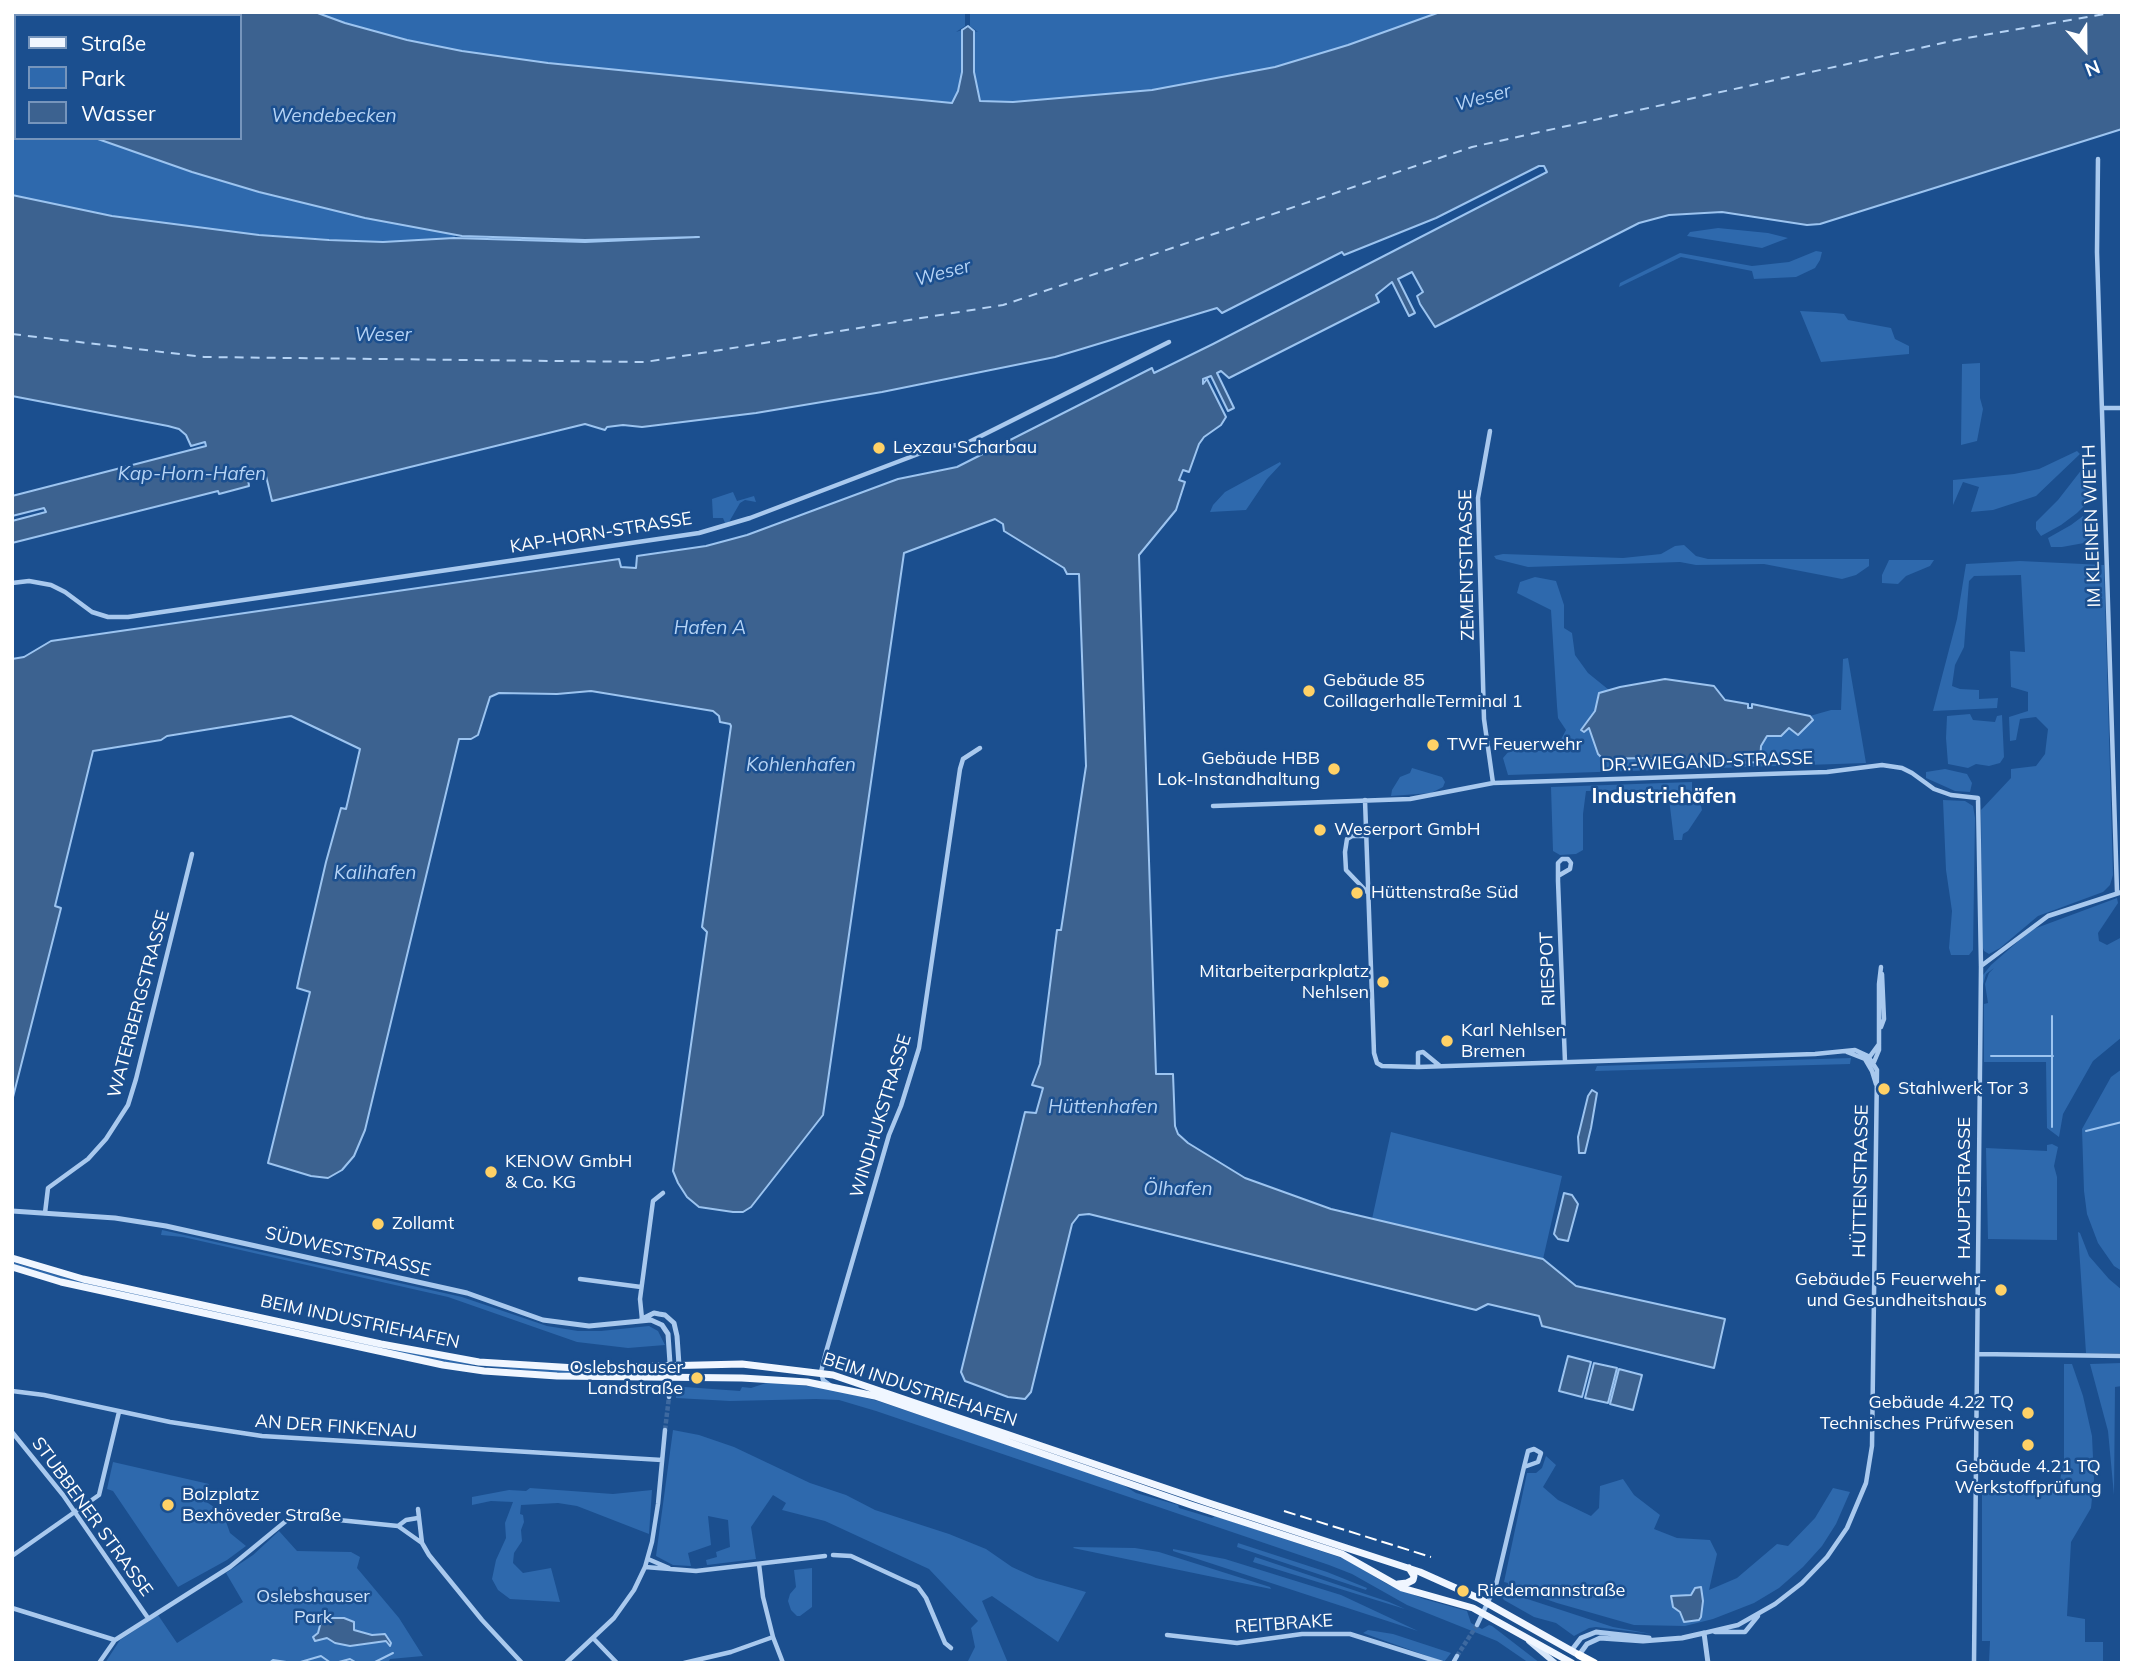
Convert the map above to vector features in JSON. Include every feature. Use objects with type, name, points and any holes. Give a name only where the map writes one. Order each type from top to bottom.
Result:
[{"type":"highway","points":[[1571,1659],[1594,1663]]},
{"type":"main road","name":"BEIM INDUSTRIEHAFEN","points":[[12,1258],[83,1279],[429,1354],[528,1367],[754,1364],[821,1373],[868,1386],[1203,1501],[1409,1568],[1489,1604],[1571,1659]]},
{"type":"main road","name":"BEIM INDUSTRIEHAFEN","points":[[12,1267],[61,1282],[443,1365],[524,1375],[742,1378],[807,1382],[875,1396],[1191,1505],[1331,1550],[1354,1560],[1394,1584],[1420,1594],[1458,1602],[1528,1640],[1571,1659]]},
{"type":"main road","points":[[742,1378],[744,1371],[754,1364]]},
{"type":"main road","points":[[1394,1584],[1411,1582],[1414,1577],[1409,1568]]},
{"type":"main road","points":[[1528,1640],[1555,1663]]},
{"type":"street","name":"IM KLEINEN WIETH","points":[[2098,159],[2097,252],[2119,892]]},
{"type":"street","name":"KAP-HORN-STRASSE","points":[[12,583],[29,581],[51,585],[92,612],[108,617],[128,617],[699,533],[758,515],[934,448],[965,444],[1168,342]]},
{"type":"street","points":[[2102,408],[2122,408]]},
{"type":"street","name":"ZEMENTSTRASSE","points":[[1490,431],[1478,498],[1484,710],[1493,783]]},
{"type":"street","name":"WINDHUKSTRASSE","points":[[821,1373],[882,1158],[919,1048],[960,769],[963,759],[980,748]]},
{"type":"street","name":"DR.-WIEGAND-STRASSE","points":[[1213,806],[1420,797],[1493,783],[1827,772],[1882,765],[1902,768],[1934,789],[1951,795],[1978,798]]},
{"type":"street","name":"HAUPTSTRASSE","points":[[1974,1663],[1981,967],[1978,798]]},
{"type":"street","points":[[1365,800],[1375,1058],[1382,1066],[1846,1052],[1870,1060],[1879,1043],[1884,1019],[1881,967]]},
{"type":"street","points":[[1366,836],[1352,836],[1345,843],[1346,870],[1368,893]]},
{"type":"street","name":"WATERBERGSTRASSE","points":[[45,1213],[48,1188],[88,1159],[106,1139],[128,1105],[192,854]]},
{"type":"street","name":"RIESPOT","points":[[1558,876],[1565,1062]]},
{"type":"street","points":[[1981,967],[2035,923],[2119,892]]},
{"type":"street","points":[[1418,1067],[1418,1053],[1423,1052],[1441,1066]]},
{"type":"street","name":"HÜTTENSTRASSE","points":[[1571,1659],[1587,1644],[1600,1638],[1682,1638],[1738,1625],[1789,1594],[1827,1557],[1855,1515],[1868,1475],[1872,1446],[1878,1079],[1870,1060]]},
{"type":"street","points":[[642,1320],[641,1287],[653,1201],[663,1193]]},
{"type":"street","name":"SÜDWESTSTRASSE","points":[[12,1211],[115,1218],[184,1230],[467,1293],[543,1320],[589,1326],[642,1320],[659,1323],[666,1330],[674,1365]]},
{"type":"street","points":[[580,1279],[641,1287]]},
{"type":"street","name":"SÜDWESTSTRASSE","points":[[642,1320],[654,1313],[674,1323],[677,1336],[671,1378]]},
{"type":"street","points":[[1978,1354],[2122,1356]]},
{"type":"street","points":[[807,1382],[821,1373],[823,1380],[831,1386]]},
{"type":"street","points":[[669,1397],[671,1378]]},
{"type":"street","name":"AN DER FINKENAU","points":[[12,1391],[262,1436],[662,1460]]},
{"type":"street","points":[[12,1548],[15,1555],[99,1495],[119,1412]]},
{"type":"street","points":[[566,1663],[614,1618],[645,1567],[658,1504],[665,1430]]},
{"type":"street","name":"STUBBENER STRASSE","points":[[12,1432],[76,1513],[148,1618]]},
{"type":"street","points":[[1477,1625],[1496,1586],[1524,1467],[1528,1451],[1540,1451],[1542,1456],[1538,1462],[1524,1467]]},
{"type":"street","points":[[418,1509],[422,1544]]},
{"type":"street","points":[[99,1663],[115,1640],[230,1567],[291,1518],[328,1518],[398,1526],[422,1544],[482,1620],[522,1663]]},
{"type":"street","points":[[398,1526],[406,1520],[418,1518]]},
{"type":"street","points":[[833,1555],[850,1556],[918,1587],[926,1598],[945,1643],[951,1648]]},
{"type":"street","points":[[645,1567],[696,1571],[825,1556]]},
{"type":"street","points":[[648,1559],[670,1569]]},
{"type":"street","points":[[759,1564],[763,1597],[783,1663]]},
{"type":"street","points":[[12,1608],[115,1640]]},
{"type":"street","name":"HÜTTENSTRASSE","points":[[1704,1633],[1745,1632],[1760,1613]]},
{"type":"street","points":[[1704,1633],[1708,1663]]},
{"type":"street","name":"REITBRAKE","points":[[1167,1635],[1237,1643],[1303,1634],[1350,1634],[1441,1663]]},
{"type":"street","points":[[684,1663],[732,1652],[773,1637]]},
{"type":"street","points":[[593,1638],[617,1663]]},
{"type":"street","points":[[1452,1663],[1457,1656]]},
{"type":"green space","points":[[315,12],[965,12],[965,26],[956,32],[962,30],[962,72],[952,103],[548,63],[462,51],[407,40]]},
{"type":"green space","points":[[970,12],[1443,12],[1349,46],[1275,67],[1152,90],[1013,102],[980,101],[974,72],[974,31],[978,32],[970,26]]},
{"type":"green space","points":[[12,113],[14,140],[101,140],[259,192],[365,218],[456,234],[454,238],[383,242],[259,235],[112,216],[12,195]]},
{"type":"green space","points":[[1718,228],[1768,233],[1788,238],[1762,248],[1687,236],[1690,232]]},
{"type":"green space","points":[[1816,251],[1822,252],[1815,268],[1796,277],[1754,279],[1752,271],[1681,257],[1619,287],[1620,283],[1680,253],[1752,266],[1789,262]]},
{"type":"green space","points":[[1800,311],[1844,314],[1848,320],[1891,328],[1895,339],[1909,346],[1909,354],[1821,362]]},
{"type":"green space","points":[[1980,363],[1980,398],[1983,409],[1977,441],[1961,445],[1962,364]]},
{"type":"green space","points":[[2077,451],[2080,454],[2036,496],[1993,510],[1971,512],[1979,487],[1963,482],[1953,505],[1953,480],[2039,469]]},
{"type":"green space","points":[[1280,462],[1246,510],[1210,512],[1225,492]]},
{"type":"green space","points":[[2086,464],[2095,495],[2077,513],[2041,536],[2036,529],[2036,522],[2058,500]]},
{"type":"green space","points":[[733,492],[737,501],[754,496],[756,502],[745,500],[740,503],[729,522],[725,523],[723,518],[713,518],[712,499]]},
{"type":"green space","points":[[2083,516],[2095,541],[2051,547],[2048,538]]},
{"type":"green space","points":[[1684,545],[1696,556],[1708,559],[1869,559],[1869,566],[1856,575],[1842,579],[1764,564],[1696,565],[1680,562],[1528,567],[1496,559],[1494,556],[1503,554],[1623,558],[1661,554],[1675,546]]},
{"type":"green space","points":[[1889,560],[1934,560],[1930,566],[1906,576],[1898,584],[1882,583],[1882,575]]},
{"type":"green space","points":[[2020,561],[2104,565],[2113,875],[2110,885],[2103,892],[2038,916],[1989,954],[1984,951],[1982,945],[1981,810],[2011,778],[2011,769],[2036,766],[2045,754],[2048,729],[2036,717],[2020,719],[2016,740],[2010,741],[2009,717],[2028,711],[2028,692],[2011,687],[2010,651],[2025,652],[2021,575],[1974,576],[1969,581],[1964,647],[1955,665],[1952,686],[1979,690],[1979,699],[1998,698],[1997,708],[1933,711],[1957,619],[1966,564]]},
{"type":"green space","points":[[1535,577],[1556,581],[1564,605],[1564,628],[1572,633],[1575,655],[1588,673],[1609,690],[1599,693],[1595,711],[1590,716],[1589,727],[1598,754],[1603,759],[1643,758],[1692,765],[1761,746],[1767,736],[1789,728],[1798,735],[1813,720],[1810,716],[1841,710],[1843,659],[1848,658],[1866,763],[1508,775],[1503,758],[1509,751],[1555,751],[1566,730],[1558,718],[1551,610],[1517,593],[1520,582]]},
{"type":"green space","points":[[1970,714],[1973,720],[1995,722],[1997,716],[2002,715],[2004,757],[2000,763],[1989,766],[1976,764],[1968,768],[1948,764],[1947,716]]},
{"type":"green space","points":[[1412,768],[1442,777],[1445,782],[1443,787],[1431,793],[1391,796],[1400,777],[1410,773]]},
{"type":"green space","points":[[1945,769],[1967,774],[1972,783],[1970,792],[1955,791],[1926,778],[1926,772]]},
{"type":"green space","points":[[1692,782],[1692,800],[1700,802],[1702,810],[1683,834],[1682,840],[1674,840],[1668,790],[1586,791],[1583,850],[1576,854],[1560,855],[1553,851],[1551,787]]},
{"type":"green space","points":[[1943,800],[1965,801],[1973,806],[1973,950],[1969,955],[1951,955],[1949,948],[1952,911],[1946,870]]},
{"type":"green space","points":[[2117,898],[2118,903],[2098,933],[2099,941],[2107,945],[2122,937],[2122,1037],[2093,1061],[2063,1114],[2059,1137],[2047,1128],[2046,1062],[1984,1062],[1984,1004],[1988,1003],[1985,984],[1994,968],[1986,974],[1983,985],[1983,975],[2031,930]]},
{"type":"green space","points":[[1851,1058],[1850,1064],[1595,1071],[1597,1066]]},
{"type":"green space","points":[[2122,1069],[2122,1271],[2114,1266],[2098,1243],[2087,1214],[2082,1129],[2111,1077]]},
{"type":"green space","points":[[1391,1132],[1562,1176],[1543,1259],[1372,1219]]},
{"type":"green space","points":[[2047,1145],[2058,1147],[2054,1166],[2057,1177],[2057,1240],[1988,1239],[1986,1148],[2047,1151]]},
{"type":"green space","points":[[162,1230],[462,1297],[547,1326],[578,1331],[601,1331],[649,1326],[658,1331],[665,1345],[628,1348],[577,1342],[448,1297],[183,1237],[161,1235]]},
{"type":"green space","points":[[2078,1232],[2089,1256],[2122,1290],[2122,1353],[2086,1353]]},
{"type":"green space","points":[[12,1262],[74,1280],[460,1362],[548,1370],[659,1369],[659,1373],[561,1374],[443,1362],[65,1280]]},
{"type":"green space","points":[[2122,1363],[2122,1386],[2115,1387],[2114,1495],[2108,1431],[2090,1364]]},
{"type":"green space","points":[[2064,1364],[2072,1364],[2083,1396],[2092,1436],[2094,1479],[2091,1508],[2071,1542],[2067,1616],[2085,1619],[2085,1642],[2103,1642],[2103,1663],[1989,1663],[1990,1641],[1982,1641],[1982,1491],[2059,1486],[2064,1459]]},
{"type":"green space","points":[[769,1382],[826,1388],[878,1401],[1120,1483],[1136,1493],[1178,1505],[1179,1508],[1212,1518],[1215,1516],[1345,1559],[1387,1584],[1424,1599],[1467,1611],[1471,1623],[1482,1629],[1492,1626],[1540,1663],[1529,1663],[1497,1641],[1407,1605],[1352,1574],[1329,1565],[876,1411],[839,1400],[730,1401],[676,1398],[676,1389],[685,1387],[740,1391],[742,1387],[751,1388]]},
{"type":"green space","points":[[673,1430],[699,1435],[734,1447],[875,1510],[986,1549],[1012,1567],[1036,1578],[1086,1592],[1058,1642],[992,1596],[982,1601],[1008,1663],[967,1663],[975,1647],[971,1628],[978,1621],[929,1569],[825,1521],[782,1510],[786,1503],[773,1495],[751,1527],[756,1559],[707,1565],[706,1560],[717,1557],[716,1552],[730,1547],[728,1520],[708,1516],[711,1545],[688,1553],[691,1566],[673,1565],[656,1556]]},
{"type":"green space","points":[[1546,1456],[1556,1465],[1543,1487],[1558,1500],[1591,1516],[1599,1508],[1600,1486],[1623,1479],[1634,1495],[1660,1515],[1654,1529],[1677,1538],[1710,1540],[1717,1554],[1709,1590],[1737,1578],[1777,1544],[1788,1546],[1815,1518],[1833,1488],[1850,1492],[1836,1524],[1822,1546],[1779,1588],[1754,1603],[1713,1619],[1685,1626],[1634,1625],[1557,1603],[1508,1586],[1508,1583],[1504,1582],[1527,1473],[1536,1473],[1542,1468]]},
{"type":"green space","points":[[113,1462],[209,1484],[202,1499],[223,1513],[230,1533],[246,1546],[227,1560],[178,1587],[113,1491],[107,1489]]},
{"type":"green space","points":[[530,1488],[613,1494],[652,1490],[649,1534],[577,1506],[558,1503],[521,1505],[520,1514],[523,1515],[524,1522],[521,1530],[522,1541],[514,1553],[513,1563],[523,1573],[551,1568],[560,1602],[510,1599],[498,1590],[492,1579],[496,1560],[506,1538],[505,1523],[513,1502],[491,1501],[472,1505],[472,1497],[509,1490],[526,1491]]},
{"type":"green space","name":"Oslebshauser Park","points":[[279,1531],[297,1551],[351,1552],[360,1557],[357,1568],[399,1618],[423,1656],[390,1659],[388,1663],[105,1663],[120,1640],[158,1615],[177,1643],[243,1602],[226,1573],[253,1555]]},
{"type":"green space","points":[[1238,1543],[1367,1588],[1366,1590],[1237,1547]]},
{"type":"green space","points":[[1073,1548],[1135,1548],[1159,1552],[1271,1589]]},
{"type":"green space","points":[[1173,1551],[1225,1559],[1341,1595],[1418,1631]]},
{"type":"green space","points":[[1255,1557],[1389,1602],[1405,1609],[1253,1562]]},
{"type":"green space","points":[[812,1568],[812,1607],[797,1616],[788,1601],[796,1587],[794,1570]]},
{"type":"green space","points":[[1503,1591],[1613,1627],[1652,1634],[1596,1627],[1574,1636],[1556,1623],[1534,1617],[1504,1600]]},
{"type":"green space","points":[[1368,1630],[1393,1634],[1451,1653],[1444,1662],[1363,1633]]},
{"type":"water","points":[[12,12],[315,12],[407,40],[462,51],[548,63],[952,103],[962,72],[962,30],[968,26],[974,31],[974,72],[980,101],[1013,102],[1152,90],[1275,67],[1348,45],[1440,12],[2122,12],[2122,129],[1820,224],[1807,225],[1722,212],[1669,215],[1639,223],[1435,327],[1420,304],[1417,296],[1423,292],[1412,272],[1398,279],[1415,313],[1409,316],[1392,282],[1376,295],[1379,302],[1229,378],[1221,371],[1217,373],[1234,408],[1228,411],[1211,376],[1203,379],[1203,384],[1207,379],[1226,417],[1221,425],[1199,444],[1189,472],[1183,470],[1179,480],[1185,482],[1176,510],[1139,555],[1156,1074],[1173,1074],[1175,1126],[1178,1134],[1245,1178],[1331,1209],[1543,1259],[1576,1286],[1725,1319],[1714,1368],[1542,1326],[1539,1316],[1488,1304],[1476,1310],[1089,1214],[1079,1215],[1072,1224],[1031,1392],[1025,1399],[1008,1397],[965,1381],[961,1372],[1025,1112],[1036,1113],[1043,1088],[1032,1085],[1040,1064],[1057,930],[1061,930],[1086,766],[1079,574],[1067,574],[1064,568],[1004,531],[1003,524],[995,519],[904,553],[823,1115],[751,1207],[743,1212],[699,1207],[687,1197],[673,1171],[707,932],[702,927],[731,726],[720,722],[719,716],[713,711],[591,691],[557,694],[499,693],[490,697],[478,735],[471,739],[459,739],[365,1130],[354,1156],[342,1170],[328,1178],[311,1176],[268,1163],[310,992],[297,988],[300,974],[326,862],[341,808],[346,809],[360,749],[291,716],[93,751],[55,906],[61,908],[12,1101],[12,659],[24,657],[51,641],[619,559],[621,567],[636,568],[637,556],[706,546],[747,535],[898,479],[957,467],[1152,368],[1154,373],[1213,344],[1547,172],[1544,166],[1539,166],[1436,218],[1344,255],[1342,252],[1222,313],[1217,308],[1055,357],[882,392],[756,413],[642,427],[623,425],[607,427],[605,430],[585,424],[272,501],[264,474],[248,479],[249,486],[219,494],[218,491],[12,543],[12,521],[46,512],[44,508],[12,516],[12,496],[206,446],[205,442],[191,446],[186,435],[179,429],[168,426],[12,396],[12,195],[112,216],[259,235],[329,240],[383,242],[454,238],[585,242],[699,237],[585,240],[462,236],[365,218],[259,192],[101,140],[242,140],[242,14],[14,14],[12,113]]},
{"type":"water","points":[[1665,679],[1714,686],[1725,700],[1748,704],[1748,708],[1752,708],[1752,704],[1810,716],[1813,720],[1798,735],[1789,728],[1781,736],[1767,736],[1761,746],[1760,762],[1692,765],[1643,758],[1603,759],[1598,754],[1589,728],[1584,732],[1581,730],[1595,711],[1599,693]]},
{"type":"water","points":[[1592,1090],[1597,1093],[1591,1128],[1585,1153],[1579,1153],[1578,1137],[1588,1096]]},
{"type":"water","points":[[1564,1193],[1572,1195],[1578,1204],[1568,1241],[1558,1239],[1554,1234]]},
{"type":"water","points":[[1568,1356],[1591,1362],[1582,1397],[1559,1391]]},
{"type":"water","points":[[1594,1363],[1617,1368],[1608,1403],[1585,1398]]},
{"type":"water","points":[[1619,1369],[1642,1375],[1633,1410],[1610,1404]]},
{"type":"water","points":[[1701,1587],[1701,1617],[1699,1620],[1684,1622],[1680,1612],[1673,1607],[1671,1596],[1691,1595],[1695,1588]]},
{"type":"water","points":[[324,1610],[329,1618],[344,1618],[354,1622],[354,1630],[372,1635],[385,1634],[390,1646],[386,1641],[350,1646],[327,1638],[315,1641],[313,1637],[318,1633]]},
{"type":"waterway","points":[[2052,1016],[2052,1127]]},
{"type":"waterway","points":[[1991,1056],[2053,1056]]},
{"type":"waterway","points":[[2086,1131],[2122,1122]]},
{"type":"waterway","points":[[375,1662],[393,1653]]},
{"type":"waterway","points":[[297,1663],[321,1656],[331,1663]]},
{"type":"waterway","points":[[335,1663],[350,1659],[357,1663]]},
{"type":"waterway","points":[[269,1663],[273,1660],[293,1663]]},
{"type":"ferry route","points":[[12,334],[204,357],[645,362],[1003,305],[1472,147],[1956,40],[2116,12]]},
{"type":"tunnel","points":[[665,1430],[669,1397]]},
{"type":"tunnel","points":[[1457,1656],[1477,1625]]},
{"type":"railway","points":[[1284,1511],[1431,1557]]},
{"type":"place","name":"Lexzau Scharbau","points":[[879,448]]},
{"type":"place","name":"Gebäude 85 CoillagerhalleTerminal 1","points":[[1309,691]]},
{"type":"place","name":"TWF Feuerwehr","points":[[1433,745]]},
{"type":"place","name":"Gebäude HBB Lok-Instandhaltung","points":[[1334,769]]},
{"type":"place","name":"Weserport GmbH","points":[[1320,830]]},
{"type":"place","name":"Hüttenstraße Süd","points":[[1357,893]]},
{"type":"place","name":"Mitarbeiterparkplatz Nehlsen","points":[[1383,982]]},
{"type":"place","name":"Karl Nehlsen Bremen","points":[[1447,1041]]},
{"type":"place","name":"Stahlwerk Tor 3","points":[[1884,1089]]},
{"type":"place","name":"KENOW GmbH & Co. KG","points":[[491,1172]]},
{"type":"place","name":"Zollamt","points":[[378,1224]]},
{"type":"place","name":"Gebäude 5 Feuerwehr- und Gesundheitshaus","points":[[2001,1290]]},
{"type":"place","name":"Oslebshauser Landstraße","points":[[697,1378]]},
{"type":"place","name":"Gebäude 4.22 TQ Technisches Prüfwesen","points":[[2028,1413]]},
{"type":"place","name":"Gebäude 4.21 TQ Werkstoffprüfung","points":[[2028,1445]]},
{"type":"place","name":"Bolzplatz Bexhöveder Straße","points":[[168,1505]]},
{"type":"place","name":"Riedemannstraße","points":[[1463,1591]]},
{"type":"district","name":"Industriehäfen","points":[[1664,797]]},
{"type":"water label","name":"Weser","points":[[1483,98]]},
{"type":"water label","name":"Wendebecken","points":[[334,116]]},
{"type":"water label","name":"Weser","points":[[943,273]]},
{"type":"water label","name":"Weser","points":[[383,335]]},
{"type":"water label","name":"Kap-Horn-Hafen","points":[[192,474]]},
{"type":"water label","name":"Hafen A","points":[[710,628]]},
{"type":"water label","name":"Kohlenhafen","points":[[801,765]]},
{"type":"water label","name":"Kalihafen","points":[[375,873]]},
{"type":"water label","name":"Hüttenhafen","points":[[1103,1107]]},
{"type":"water label","name":"Ölhafen","points":[[1178,1189]]}]
